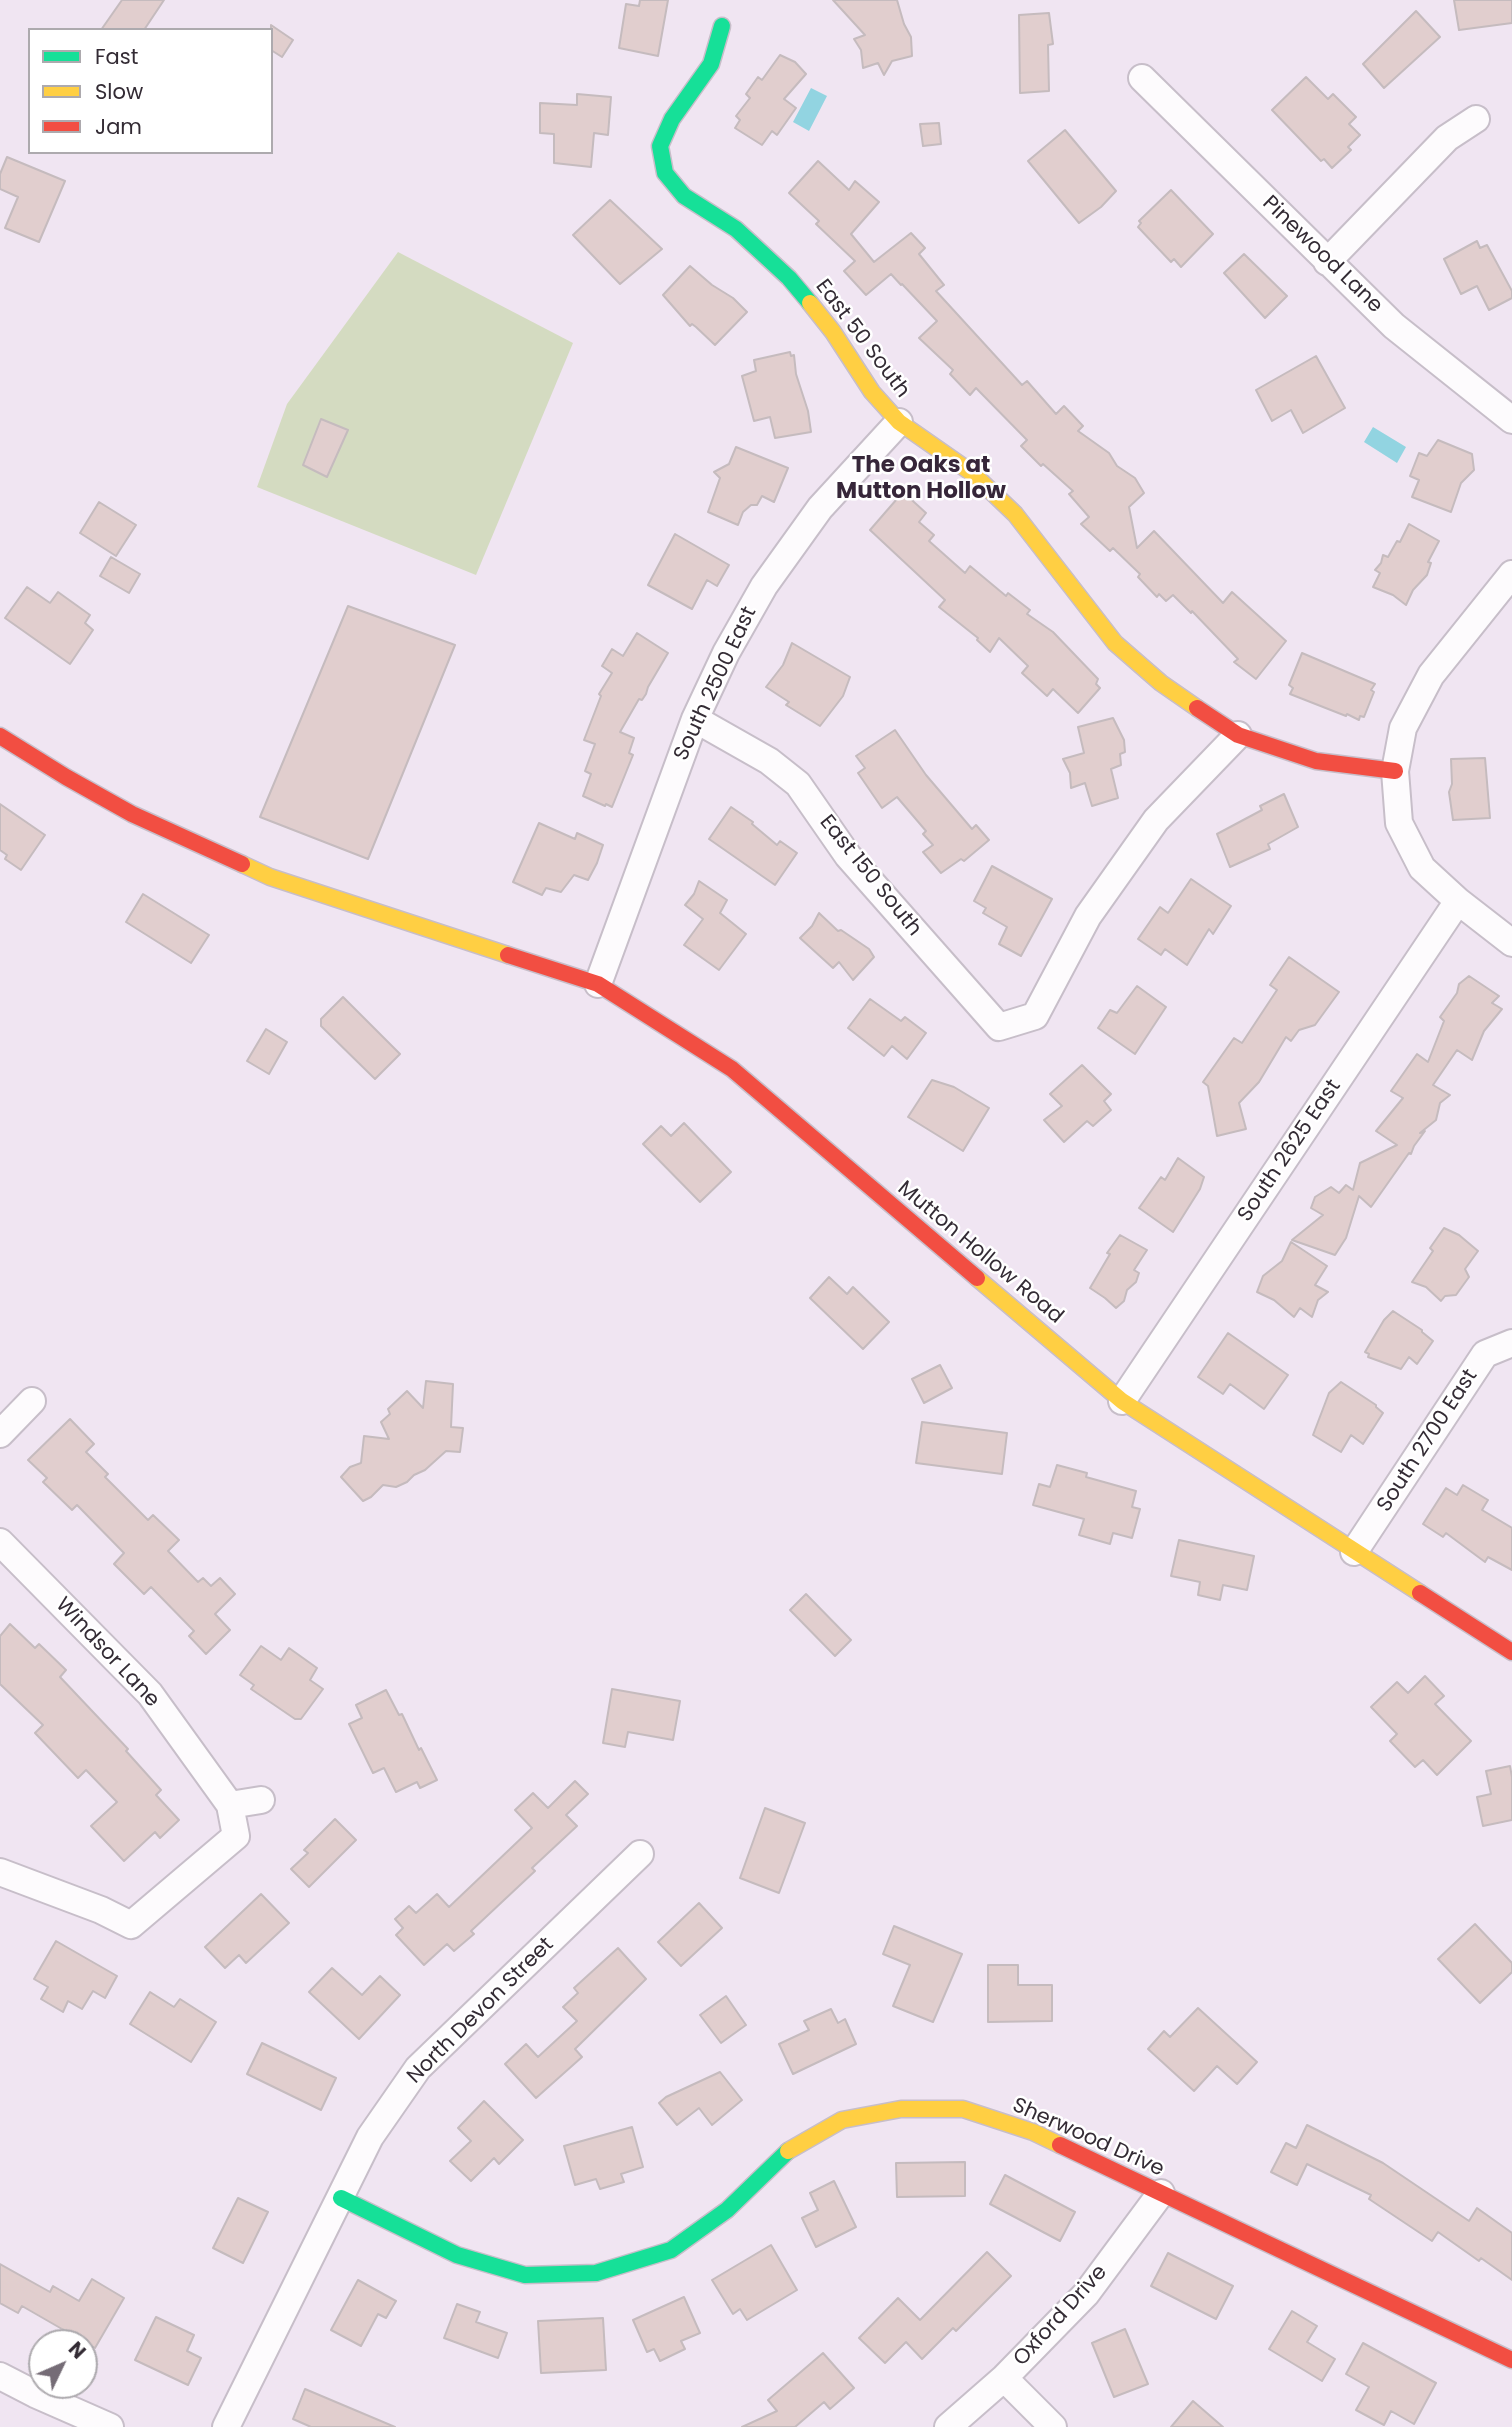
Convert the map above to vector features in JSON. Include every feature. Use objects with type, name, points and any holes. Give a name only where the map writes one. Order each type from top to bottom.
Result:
[{"type":"street","name":"East 50 South","points":[[722,26],[711,64],[672,119],[660,146],[665,173],[684,196],[736,229],[789,278],[833,332],[872,391],[898,422],[972,473],[1015,514],[1115,643],[1161,683],[1238,734],[1316,761],[1395,771]]},
{"type":"street","name":"Pinewood Lane","points":[[1142,78],[1394,326],[1512,420]]},
{"type":"street","points":[[1327,262],[1447,138],[1476,119]]},
{"type":"street","name":"South 2500 East","points":[[598,984],[695,719],[726,653],[764,586],[820,508],[898,422]]},
{"type":"street","points":[[1512,574],[1431,675],[1403,728],[1395,771],[1399,823],[1422,868],[1458,901],[1512,943]]},
{"type":"street","name":"East 150 South","points":[[695,719],[769,761],[798,784],[848,856],[999,1027],[1035,1016],[1088,916],[1156,820],[1238,734]]},
{"type":"street","name":"Mutton Hollow Road","points":[[0,736],[132,814],[270,877],[598,984],[732,1069],[1122,1401],[1512,1652]]},
{"type":"street","name":"South 2625 East","points":[[1122,1401],[1458,901]]},
{"type":"street","name":"South 2700 East","points":[[1354,1552],[1485,1354],[1512,1343]]},
{"type":"street","points":[[0,1434],[32,1401]]},
{"type":"street","name":"Windsor Lane","points":[[0,1542],[150,1694],[230,1805]]},
{"type":"street","points":[[0,1872],[101,1910],[131,1925],[236,1836],[230,1805],[261,1800]]},
{"type":"street","name":"North Devon Street","points":[[226,2427],[370,2137],[418,2068],[640,1854]]},
{"type":"street","name":"Sherwood Drive","points":[[341,2198],[457,2255],[525,2275],[596,2273],[671,2250],[727,2210],[783,2154],[842,2120],[901,2109],[963,2109],[1033,2132],[1512,2360]]},
{"type":"street","name":"Oxford Drive","points":[[948,2427],[1003,2378],[1086,2294],[1161,2193]]},
{"type":"street","points":[[0,2376],[110,2427]]},
{"type":"street","points":[[1003,2378],[1053,2427]]},
{"type":"green space","points":[[398,252],[573,343],[476,575],[257,487],[287,404]]},
{"type":"water","points":[[811,88],[827,96],[809,131],[793,122]]},
{"type":"water","points":[[1373,427],[1406,447],[1397,463],[1364,442]]},
{"type":"building","points":[[122,0],[164,0],[145,28],[102,28]]},
{"type":"building","points":[[640,0],[668,0],[658,56],[619,48],[626,4],[639,6]]},
{"type":"building","points":[[833,0],[897,0],[911,37],[912,56],[892,61],[884,75],[878,63],[863,68],[861,50],[854,39],[865,35]]},
{"type":"building","points":[[1454,0],[1512,0],[1512,23],[1459,30]]},
{"type":"building","points":[[1416,11],[1440,37],[1384,88],[1363,64]]},
{"type":"building","points":[[1049,13],[1053,44],[1048,45],[1049,91],[1020,93],[1019,15]]},
{"type":"building","points":[[271,25],[293,40],[282,57],[273,51]]},
{"type":"building","points":[[780,55],[795,62],[806,74],[784,99],[796,108],[777,135],[772,131],[762,145],[735,128],[740,120],[736,116],[750,98],[746,94],[758,77],[762,80]]},
{"type":"building","points":[[1306,77],[1328,99],[1333,94],[1356,117],[1349,124],[1360,135],[1348,147],[1351,150],[1332,168],[1324,159],[1321,161],[1272,110]]},
{"type":"building","points":[[577,94],[611,97],[608,135],[594,133],[591,167],[554,163],[554,134],[540,133],[540,103],[577,105]]},
{"type":"building","points":[[939,123],[941,144],[923,146],[920,124]]},
{"type":"building","points":[[1065,130],[1116,191],[1101,207],[1079,223],[1028,161]]},
{"type":"building","points":[[7,157],[65,181],[39,242],[5,228],[18,197],[0,189],[0,174]]},
{"type":"building","points":[[818,161],[849,190],[855,181],[879,202],[851,234],[874,262],[911,233],[925,248],[919,254],[944,285],[936,291],[1022,385],[1027,381],[1056,414],[1064,406],[1083,426],[1078,431],[1109,453],[1117,466],[1135,478],[1144,493],[1129,507],[1137,548],[1154,531],[1223,603],[1232,592],[1286,641],[1256,679],[1234,662],[1238,659],[1192,611],[1191,613],[1173,595],[1166,601],[1159,594],[1157,597],[1138,577],[1140,574],[1113,548],[1110,551],[1081,524],[1089,517],[1069,494],[1073,491],[1043,464],[1041,466],[1021,446],[1027,440],[976,388],[970,395],[950,374],[953,370],[919,338],[937,321],[902,284],[891,274],[866,295],[844,271],[855,261],[816,224],[819,221],[789,193]]},
{"type":"building","points":[[1171,190],[1213,234],[1181,267],[1174,259],[1171,262],[1138,227],[1141,223],[1139,221]]},
{"type":"building","points":[[610,200],[662,249],[620,284],[573,235]]},
{"type":"building","points":[[1477,241],[1480,248],[1487,245],[1512,291],[1512,298],[1489,310],[1477,286],[1461,294],[1444,259]]},
{"type":"building","points":[[1244,254],[1287,296],[1265,318],[1224,273]]},
{"type":"building","points":[[690,266],[712,285],[733,298],[747,312],[715,345],[696,327],[692,324],[690,326],[663,295]]},
{"type":"building","points":[[790,352],[791,356],[794,355],[796,374],[808,411],[811,432],[775,438],[770,417],[754,421],[742,376],[756,371],[754,360]]},
{"type":"building","points":[[1316,356],[1345,408],[1303,433],[1291,410],[1272,421],[1256,390]]},
{"type":"building","points":[[321,419],[348,430],[327,477],[303,465]]},
{"type":"building","points":[[1438,440],[1472,454],[1474,470],[1461,483],[1451,512],[1412,497],[1419,480],[1410,476],[1419,453],[1427,456]]},
{"type":"building","points":[[736,447],[788,468],[774,502],[762,496],[757,505],[751,505],[743,512],[738,525],[708,512],[720,478],[714,472],[729,464]]},
{"type":"building","points":[[903,492],[926,513],[919,522],[934,535],[929,541],[965,573],[970,566],[1006,596],[1008,593],[1030,610],[1027,614],[1053,632],[1098,679],[1096,684],[1100,688],[1078,713],[1053,689],[1047,696],[1022,673],[1028,666],[999,638],[990,652],[978,638],[939,607],[945,600],[870,530]]},
{"type":"building","points":[[99,502],[136,525],[116,556],[80,533]]},
{"type":"building","points":[[1409,524],[1439,541],[1428,562],[1431,563],[1427,575],[1413,590],[1406,605],[1393,595],[1373,587],[1380,573],[1375,570],[1383,555],[1388,557]]},
{"type":"building","points":[[675,534],[729,565],[717,586],[707,580],[692,609],[648,585]]},
{"type":"building","points":[[111,557],[140,574],[129,593],[100,576]]},
{"type":"building","points":[[27,587],[50,603],[58,592],[90,615],[85,623],[93,630],[70,664],[5,618]]},
{"type":"building","points":[[348,606],[455,645],[368,859],[260,817]]},
{"type":"building","points":[[637,633],[668,653],[646,694],[642,700],[639,699],[620,732],[634,738],[629,753],[633,755],[612,807],[606,804],[605,806],[583,796],[591,774],[585,771],[595,744],[584,740],[601,696],[599,694],[612,673],[602,666],[612,649],[623,656]]},
{"type":"building","points":[[792,643],[850,677],[843,696],[820,726],[786,705],[789,702],[766,687],[783,665]]},
{"type":"building","points":[[1302,653],[1375,684],[1364,717],[1360,716],[1359,720],[1347,714],[1346,716],[1290,694],[1293,688],[1289,685]]},
{"type":"building","points":[[1113,718],[1124,740],[1125,752],[1120,754],[1121,765],[1111,769],[1118,798],[1092,806],[1085,783],[1071,788],[1070,773],[1063,759],[1084,753],[1078,727]]},
{"type":"building","points":[[895,730],[926,775],[972,829],[976,825],[989,840],[964,861],[961,859],[941,873],[923,852],[933,845],[923,834],[926,831],[897,797],[882,808],[858,773],[865,768],[856,756]]},
{"type":"building","points":[[1485,758],[1490,818],[1453,820],[1449,792],[1452,784],[1451,759]]},
{"type":"building","points":[[1284,794],[1298,827],[1268,844],[1270,849],[1230,867],[1217,834],[1262,810],[1260,806]]},
{"type":"building","points":[[0,804],[45,835],[21,870],[5,859],[7,855],[0,850]]},
{"type":"building","points":[[731,807],[753,822],[752,824],[777,845],[780,841],[797,853],[775,885],[709,839]]},
{"type":"building","points":[[539,823],[575,839],[577,833],[603,845],[588,880],[574,875],[561,892],[546,888],[542,895],[513,882]]},
{"type":"building","points":[[992,866],[1052,899],[1021,956],[999,944],[1007,927],[983,913],[986,908],[974,901]]},
{"type":"building","points":[[1191,879],[1231,906],[1213,934],[1209,929],[1187,965],[1165,949],[1161,955],[1138,939],[1160,907],[1168,913]]},
{"type":"building","points":[[699,881],[727,900],[720,913],[746,934],[719,970],[684,945],[703,919],[685,905],[694,894]]},
{"type":"building","points":[[143,894],[209,935],[191,963],[126,922]]},
{"type":"building","points":[[819,913],[838,931],[841,930],[869,949],[874,957],[853,980],[839,962],[833,968],[800,938],[812,926]]},
{"type":"building","points":[[1289,957],[1339,992],[1315,1025],[1299,1030],[1291,1041],[1286,1037],[1259,1082],[1239,1103],[1246,1129],[1217,1136],[1208,1086],[1203,1082],[1234,1038],[1242,1043],[1277,990],[1270,985]]},
{"type":"building","points":[[1469,976],[1499,996],[1492,1003],[1502,1009],[1484,1031],[1472,1060],[1457,1050],[1433,1085],[1450,1095],[1440,1103],[1436,1120],[1420,1133],[1425,1131],[1371,1207],[1359,1196],[1346,1238],[1335,1255],[1292,1240],[1323,1215],[1311,1208],[1315,1197],[1331,1187],[1339,1193],[1346,1185],[1353,1190],[1360,1163],[1397,1145],[1376,1131],[1403,1098],[1391,1091],[1417,1054],[1428,1062],[1444,1021],[1440,1017],[1457,993],[1459,984]]},
{"type":"building","points":[[1137,986],[1166,1007],[1135,1054],[1098,1028],[1110,1010],[1117,1013]]},
{"type":"building","points":[[343,997],[400,1054],[375,1079],[321,1026],[321,1019]]},
{"type":"building","points":[[870,999],[901,1021],[905,1017],[926,1033],[907,1059],[892,1046],[884,1056],[848,1028]]},
{"type":"building","points":[[266,1029],[287,1042],[269,1074],[247,1061]]},
{"type":"building","points":[[1082,1065],[1111,1094],[1104,1101],[1111,1110],[1093,1126],[1087,1121],[1064,1142],[1044,1120],[1062,1106],[1050,1094]]},
{"type":"building","points":[[932,1080],[954,1087],[989,1108],[963,1151],[908,1117]]},
{"type":"building","points":[[684,1123],[731,1172],[700,1202],[643,1144],[661,1126],[671,1136]]},
{"type":"building","points":[[1178,1158],[1204,1177],[1200,1189],[1173,1232],[1139,1208],[1161,1177],[1165,1180]]},
{"type":"building","points":[[1444,1228],[1459,1235],[1478,1251],[1465,1269],[1469,1277],[1456,1295],[1445,1296],[1441,1301],[1426,1287],[1412,1282],[1433,1251],[1430,1248]]},
{"type":"building","points":[[1120,1235],[1147,1250],[1134,1270],[1139,1273],[1136,1282],[1127,1290],[1124,1301],[1116,1308],[1090,1288],[1110,1254],[1107,1253]]},
{"type":"building","points":[[1291,1242],[1327,1266],[1315,1285],[1328,1292],[1318,1300],[1312,1317],[1300,1308],[1294,1317],[1274,1300],[1257,1292],[1263,1276],[1282,1261]]},
{"type":"building","points":[[829,1277],[847,1294],[853,1287],[889,1322],[863,1349],[810,1298]]},
{"type":"building","points":[[1393,1311],[1422,1330],[1433,1341],[1417,1364],[1409,1357],[1401,1369],[1368,1357],[1369,1354],[1365,1352],[1384,1320]]},
{"type":"building","points":[[1228,1333],[1288,1375],[1264,1409],[1230,1384],[1223,1394],[1198,1377]]},
{"type":"building","points":[[940,1365],[952,1388],[924,1403],[912,1379]]},
{"type":"building","points":[[426,1381],[453,1384],[451,1427],[463,1428],[460,1452],[446,1451],[407,1482],[396,1487],[383,1485],[363,1501],[341,1477],[350,1467],[361,1463],[364,1436],[389,1439],[381,1422],[390,1414],[388,1409],[407,1391],[423,1408]]},
{"type":"building","points":[[1341,1382],[1376,1405],[1383,1413],[1363,1444],[1351,1435],[1341,1452],[1313,1435],[1329,1393]]},
{"type":"building","points":[[70,1419],[94,1444],[86,1452],[108,1474],[105,1477],[148,1520],[153,1515],[179,1540],[168,1551],[198,1582],[203,1578],[211,1586],[220,1578],[235,1594],[215,1614],[230,1630],[206,1654],[189,1636],[194,1631],[151,1587],[144,1594],[114,1564],[124,1553],[77,1505],[72,1510],[43,1482],[47,1478],[28,1460]]},
{"type":"building","points":[[922,1422],[1007,1433],[1002,1474],[916,1463]]},
{"type":"building","points":[[1057,1465],[1087,1473],[1086,1477],[1136,1491],[1132,1507],[1140,1509],[1132,1538],[1113,1533],[1110,1544],[1079,1535],[1084,1519],[1033,1505],[1039,1484],[1050,1487]]},
{"type":"building","points":[[1463,1485],[1488,1500],[1482,1510],[1512,1528],[1512,1570],[1488,1557],[1485,1562],[1446,1533],[1443,1537],[1423,1524],[1446,1488],[1457,1495]]},
{"type":"building","points":[[1179,1540],[1254,1556],[1247,1590],[1223,1585],[1220,1600],[1198,1595],[1200,1582],[1171,1576]]},
{"type":"building","points":[[806,1594],[851,1640],[835,1656],[790,1610]]},
{"type":"building","points":[[10,1624],[35,1648],[39,1644],[66,1670],[60,1677],[128,1749],[126,1751],[161,1790],[156,1795],[179,1820],[160,1838],[155,1832],[124,1861],[91,1826],[117,1802],[86,1770],[78,1778],[35,1733],[43,1725],[0,1684],[0,1636]]},
{"type":"building","points":[[261,1646],[281,1660],[289,1648],[317,1668],[310,1680],[323,1689],[301,1719],[295,1719],[251,1689],[254,1685],[240,1675]]},
{"type":"building","points":[[1425,1676],[1444,1696],[1435,1704],[1471,1741],[1437,1775],[1423,1760],[1415,1767],[1390,1741],[1397,1734],[1371,1707],[1397,1682],[1408,1693]]},
{"type":"building","points":[[612,1689],[680,1701],[673,1740],[628,1732],[625,1747],[603,1743]]},
{"type":"building","points":[[386,1690],[437,1780],[420,1788],[417,1782],[396,1792],[384,1768],[373,1773],[349,1724],[362,1718],[356,1705]]},
{"type":"building","points":[[1510,1766],[1512,1820],[1483,1826],[1477,1797],[1491,1794],[1486,1771]]},
{"type":"building","points":[[575,1781],[588,1794],[566,1815],[577,1826],[532,1868],[535,1871],[471,1931],[474,1934],[454,1951],[447,1944],[424,1965],[396,1935],[403,1928],[395,1919],[409,1906],[416,1913],[437,1894],[449,1907],[532,1828],[515,1810],[533,1793],[548,1808]]},
{"type":"building","points":[[765,1808],[805,1823],[779,1893],[740,1878]]},
{"type":"building","points":[[335,1819],[356,1840],[309,1887],[291,1869],[308,1853],[304,1850]]},
{"type":"building","points":[[261,1894],[289,1923],[246,1963],[239,1955],[225,1968],[205,1947]]},
{"type":"building","points":[[699,1903],[722,1928],[681,1966],[658,1942]]},
{"type":"building","points":[[1475,1924],[1512,1963],[1512,1972],[1480,2003],[1438,1959]]},
{"type":"building","points":[[894,1926],[962,1954],[933,2022],[893,2006],[910,1965],[883,1954]]},
{"type":"building","points":[[56,1941],[117,1976],[105,1998],[93,1991],[82,2009],[68,2001],[63,2012],[41,1999],[48,1987],[34,1979]]},
{"type":"building","points":[[618,1948],[646,1979],[575,2049],[582,2057],[536,2098],[505,2064],[526,2044],[538,2057],[577,2021],[563,2007],[578,1993],[574,1988]]},
{"type":"building","points":[[988,1965],[1018,1965],[1018,1985],[1052,1985],[1052,2021],[988,2022]]},
{"type":"building","points":[[332,1968],[362,1995],[380,1976],[400,1995],[359,2039],[309,1992]]},
{"type":"building","points":[[150,1992],[174,2007],[180,1999],[216,2022],[191,2062],[130,2024]]},
{"type":"building","points":[[726,1996],[746,2025],[721,2043],[700,2015]]},
{"type":"building","points":[[1198,2008],[1257,2062],[1237,2084],[1217,2066],[1194,2091],[1148,2049],[1164,2031],[1170,2037]]},
{"type":"building","points":[[831,2009],[838,2023],[845,2019],[856,2044],[793,2074],[779,2044],[809,2030],[804,2021]]},
{"type":"building","points":[[262,2043],[336,2078],[321,2110],[247,2074]]},
{"type":"building","points":[[720,2072],[742,2100],[712,2125],[699,2108],[677,2125],[659,2103],[666,2097]]},
{"type":"building","points":[[484,2101],[523,2140],[499,2164],[494,2158],[471,2181],[450,2161],[471,2141],[458,2128]]},
{"type":"building","points":[[1307,2125],[1383,2163],[1469,2221],[1477,2208],[1512,2233],[1512,2280],[1438,2232],[1432,2241],[1369,2199],[1371,2195],[1307,2164],[1297,2185],[1271,2172],[1286,2143],[1296,2148]]},
{"type":"building","points":[[632,2127],[643,2167],[621,2174],[624,2182],[600,2189],[596,2179],[575,2185],[564,2146]]},
{"type":"building","points":[[965,2162],[965,2196],[897,2197],[896,2163]]},
{"type":"building","points":[[1005,2175],[1075,2212],[1060,2241],[990,2204]]},
{"type":"building","points":[[834,2181],[856,2227],[816,2247],[802,2218],[818,2210],[810,2193]]},
{"type":"building","points":[[238,2198],[268,2212],[243,2263],[213,2248]]},
{"type":"building","points":[[771,2245],[797,2290],[747,2320],[740,2309],[733,2314],[712,2280]]},
{"type":"building","points":[[987,2252],[1011,2276],[956,2331],[953,2328],[922,2359],[906,2342],[885,2363],[859,2338],[898,2298],[920,2320]]},
{"type":"building","points":[[1168,2253],[1233,2286],[1216,2319],[1151,2286]]},
{"type":"building","points":[[0,2264],[50,2292],[53,2286],[79,2301],[92,2279],[124,2298],[98,2343],[98,2329],[62,2329],[22,2306],[18,2313],[0,2303]]},
{"type":"building","points":[[358,2280],[396,2301],[386,2318],[378,2314],[361,2346],[331,2330]]},
{"type":"building","points":[[684,2297],[700,2333],[681,2341],[685,2349],[660,2361],[654,2349],[647,2352],[633,2320]]},
{"type":"building","points":[[457,2304],[480,2312],[476,2322],[507,2333],[498,2358],[444,2338]]},
{"type":"building","points":[[1292,2311],[1317,2326],[1307,2342],[1335,2359],[1322,2381],[1269,2349]]},
{"type":"building","points":[[156,2317],[194,2335],[187,2351],[201,2358],[188,2385],[135,2360]]},
{"type":"building","points":[[603,2318],[606,2370],[541,2373],[538,2321]]},
{"type":"building","points":[[1125,2329],[1148,2384],[1114,2397],[1092,2343]]},
{"type":"building","points":[[1363,2343],[1436,2383],[1414,2424],[1391,2411],[1384,2425],[1356,2410],[1369,2387],[1346,2374]]},
{"type":"building","points":[[823,2353],[854,2388],[830,2409],[824,2402],[795,2427],[742,2427],[777,2411],[768,2400]]},
{"type":"building","points":[[305,2389],[395,2427],[311,2427],[293,2419]]},
{"type":"building","points":[[1193,2401],[1223,2427],[1171,2427]]},
{"type":"traffic: fast","points":[[722,26],[711,64],[672,119],[660,146],[665,173],[684,196],[736,229],[789,278],[810,303]]},
{"type":"traffic: fast","points":[[341,2198],[457,2255],[525,2275],[596,2273],[671,2250],[727,2210],[788,2151]]},
{"type":"traffic: slow","points":[[810,303],[833,332],[872,392],[899,422],[972,473],[1015,514],[1115,643],[1161,683],[1197,708]]},
{"type":"traffic: slow","points":[[242,864],[270,877],[508,955]]},
{"type":"traffic: slow","points":[[977,1278],[1122,1401],[1420,1593]]},
{"type":"traffic: slow","points":[[788,2151],[842,2120],[901,2109],[963,2109],[1033,2132],[1060,2145]]},
{"type":"traffic: jam","points":[[1197,708],[1238,735],[1316,761],[1395,771]]},
{"type":"traffic: jam","points":[[0,736],[132,814],[242,864]]},
{"type":"traffic: jam","points":[[508,955],[598,984],[732,1069],[977,1278]]},
{"type":"traffic: jam","points":[[1420,1593],[1512,1652]]},
{"type":"traffic: jam","points":[[1060,2145],[1512,2360]]},
{"type":"district","name":"The Oaks at Mutton Hollow","points":[[921,479]]}]
